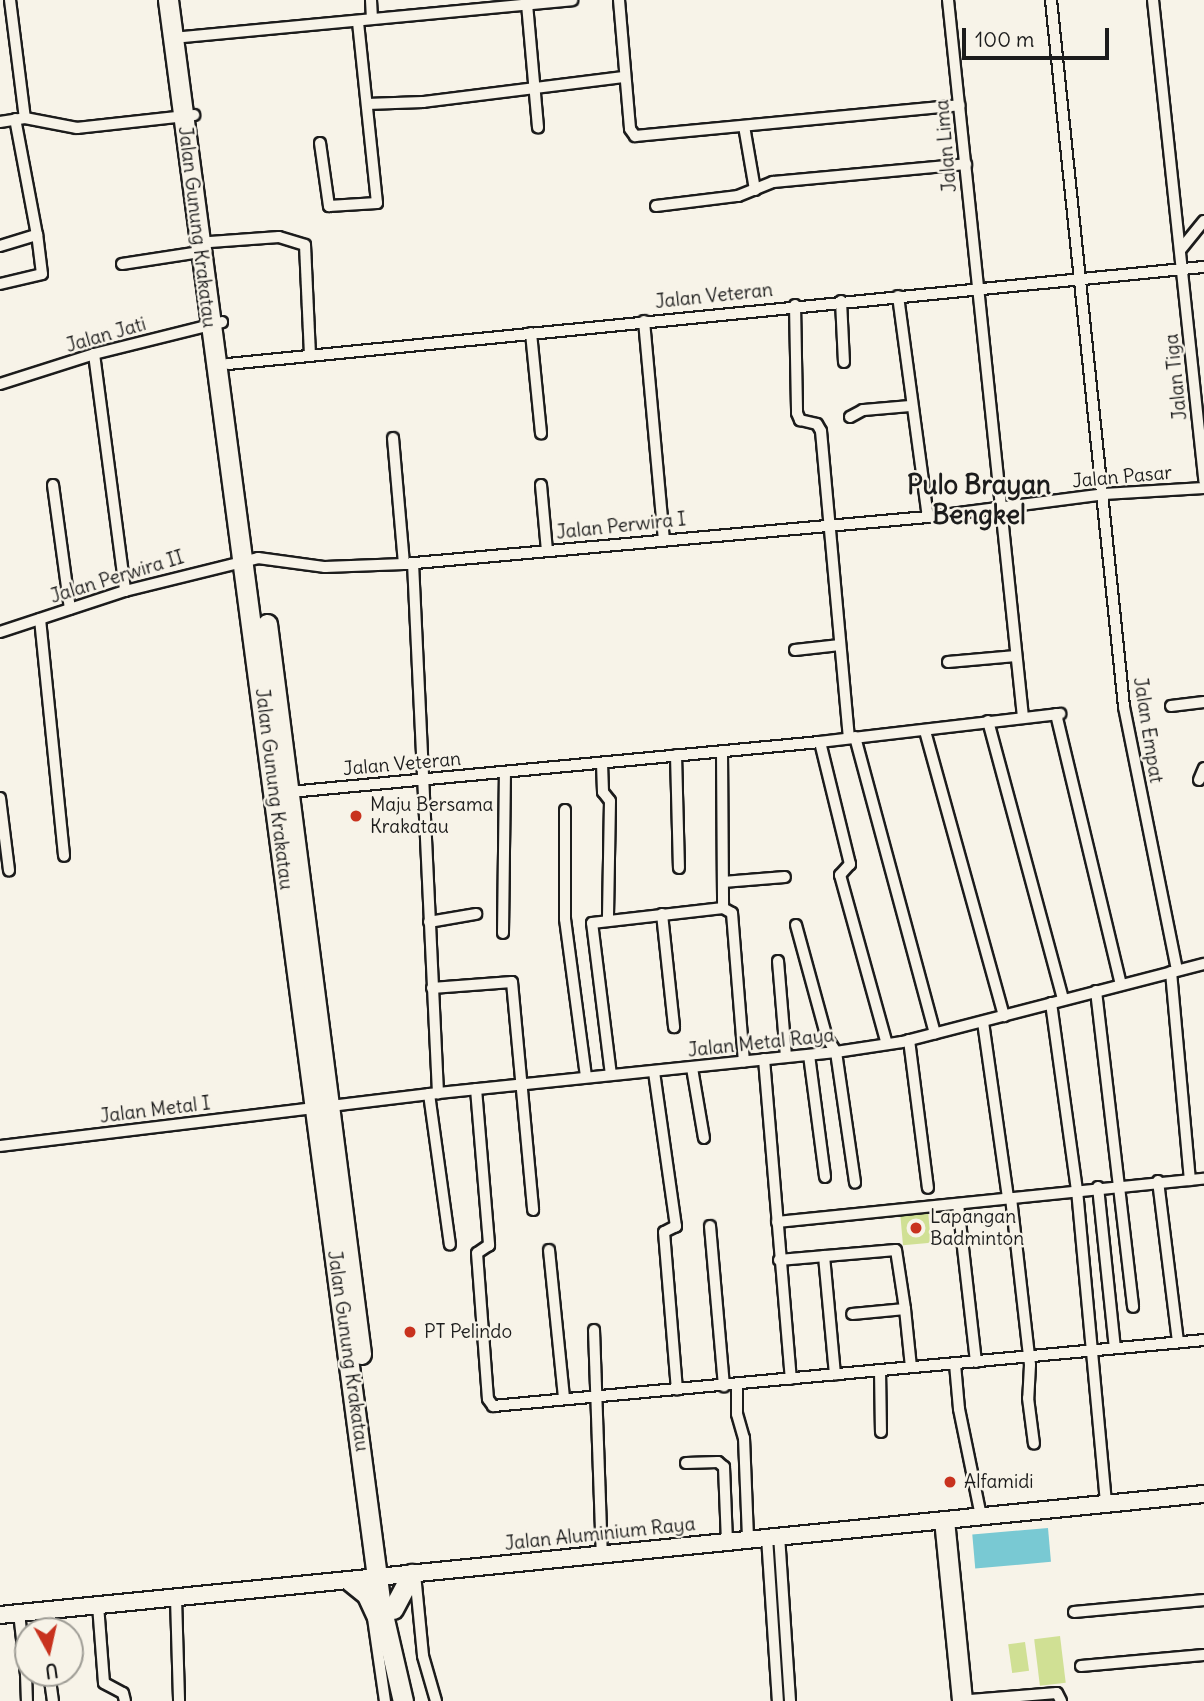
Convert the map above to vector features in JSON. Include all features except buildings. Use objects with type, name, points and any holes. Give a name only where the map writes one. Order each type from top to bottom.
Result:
[{"type":"highway","name":"Jalan Gunung Krakatau","points":[[168,0],[188,116],[215,323],[251,559],[290,792],[322,1107]]},
{"type":"highway","name":"Jalan Gunung Krakatau","points":[[178,0],[188,116]]},
{"type":"highway","name":"Jalan Gunung Krakatau","points":[[215,323],[228,364],[387,1607]]},
{"type":"highway","points":[[403,1701],[387,1607],[414,1574]]},
{"type":"highway","points":[[343,1581],[387,1607],[411,1701]]},
{"type":"main road","name":"Jalan Aluminium Raya","points":[[0,1615],[1204,1494]]},
{"type":"street","points":[[0,284],[34,280],[42,274],[20,119],[10,0]]},
{"type":"street","points":[[371,0],[372,19]]},
{"type":"street","points":[[183,37],[572,0]]},
{"type":"street","points":[[619,0],[629,129],[635,136],[960,105]]},
{"type":"street","name":"Jalan Lima","points":[[948,0],[1024,717]]},
{"type":"street","name":"Jalan Empat","points":[[1051,0],[1124,707],[1174,971],[1190,1180]]},
{"type":"street","name":"Jalan Tiga","points":[[1153,0],[1204,481]]},
{"type":"street","points":[[527,4],[538,128]]},
{"type":"street","points":[[320,143],[329,206],[377,203],[359,21]]},
{"type":"street","points":[[368,104],[423,102],[624,77]]},
{"type":"street","points":[[0,122],[20,119],[77,128],[188,116]]},
{"type":"street","points":[[744,126],[755,190]]},
{"type":"street","points":[[656,206],[755,190],[773,182],[966,164]]},
{"type":"street","points":[[1181,249],[1204,221]]},
{"type":"street","points":[[0,246],[37,235]]},
{"type":"street","points":[[122,264],[205,247],[279,237],[305,245],[310,355]]},
{"type":"street","name":"Jalan Veteran","points":[[228,364],[795,305],[1204,267]]},
{"type":"street","points":[[898,296],[928,517]]},
{"type":"street","points":[[841,301],[844,362]]},
{"type":"street","points":[[795,305],[797,418],[820,427],[827,525],[852,738],[935,1033]]},
{"type":"street","points":[[644,321],[664,540]]},
{"type":"street","name":"Jalan Jati","points":[[0,384],[94,354],[215,323]]},
{"type":"street","points":[[531,332],[541,434]]},
{"type":"street","points":[[94,354],[125,591]]},
{"type":"street","points":[[850,417],[863,410],[911,406]]},
{"type":"street","points":[[393,438],[408,564],[427,779],[434,1093],[450,1245]]},
{"type":"street","points":[[53,485],[70,609]]},
{"type":"street","points":[[541,485],[547,551]]},
{"type":"street","name":"Jalan Pasar","points":[[1001,508],[1104,494],[1204,488]]},
{"type":"street","name":"Jalan Perwira I","points":[[251,559],[325,568],[408,564],[1001,508]]},
{"type":"street","name":"Jalan Perwira II","points":[[0,632],[125,591],[251,559]]},
{"type":"street","points":[[40,619],[64,856]]},
{"type":"street","points":[[795,650],[840,645]]},
{"type":"street","points":[[948,663],[1016,656]]},
{"type":"street","points":[[1171,706],[1204,702]]},
{"type":"street","name":"Jalan Veteran","points":[[290,792],[820,742],[1058,714],[1121,984]]},
{"type":"street","points":[[988,721],[1063,999]]},
{"type":"street","points":[[925,731],[1004,1016]]},
{"type":"street","points":[[820,742],[850,864],[840,875],[887,1044]]},
{"type":"street","points":[[722,751],[723,908]]},
{"type":"street","points":[[676,755],[679,868]]},
{"type":"street","points":[[602,763],[603,792],[610,801],[608,921]]},
{"type":"street","points":[[1199,780],[1204,768]]},
{"type":"street","points":[[503,933],[505,773]]},
{"type":"street","points":[[0,799],[9,870]]},
{"type":"street","points":[[565,810],[566,924],[586,1076]]},
{"type":"street","points":[[723,882],[785,877]]},
{"type":"street","points":[[611,1075],[593,923],[723,908],[732,913],[744,1062]]},
{"type":"street","points":[[429,922],[476,914]]},
{"type":"street","points":[[662,914],[674,1027]]},
{"type":"street","points":[[796,925],[827,1038],[836,1052],[855,1183]]},
{"type":"street","points":[[778,961],[786,1057]]},
{"type":"street","name":"Jalan Metal Raya","points":[[322,1107],[586,1076],[654,1072],[836,1052],[887,1044],[1204,964]]},
{"type":"street","points":[[432,988],[512,982],[533,1210]]},
{"type":"street","points":[[1096,991],[1133,1307]]},
{"type":"street","points":[[1051,1003],[1077,1189],[1106,1504]]},
{"type":"street","points":[[983,1021],[1009,1198],[1028,1357],[1034,1444]]},
{"type":"street","points":[[909,1040],[928,1188]]},
{"type":"street","points":[[809,1055],[825,1177]]},
{"type":"street","points":[[764,1059],[791,1379]]},
{"type":"street","points":[[692,1068],[704,1138]]},
{"type":"street","points":[[654,1072],[676,1226],[664,1232],[677,1389]]},
{"type":"street","points":[[476,1088],[489,1245],[477,1252],[489,1402],[496,1406],[1204,1340]]},
{"type":"street","name":"Jalan Metal I","points":[[0,1146],[322,1107]]},
{"type":"street","points":[[777,1222],[958,1204],[1117,1184],[1204,1178]]},
{"type":"street","points":[[1158,1181],[1178,1342]]},
{"type":"street","points":[[1098,1187],[1115,1349]]},
{"type":"street","points":[[958,1204],[976,1362]]},
{"type":"street","points":[[710,1226],[724,1386]]},
{"type":"street","points":[[550,1250],[564,1398]]},
{"type":"street","points":[[779,1260],[896,1250],[911,1367]]},
{"type":"street","points":[[824,1256],[835,1374]]},
{"type":"street","points":[[852,1314],[905,1309]]},
{"type":"street","points":[[594,1329],[602,1554]]},
{"type":"street","points":[[955,1364],[959,1409],[981,1516]]},
{"type":"street","points":[[880,1370],[881,1432]]},
{"type":"street","points":[[737,1385],[737,1414],[744,1437],[748,1539]]},
{"type":"street","points":[[686,1463],[718,1462],[724,1467],[727,1542]]},
{"type":"street","points":[[945,1520],[967,1701]]},
{"type":"street","points":[[945,1520],[958,1701],[1058,1693],[1061,1701]]},
{"type":"street","points":[[773,1536],[790,1701]]},
{"type":"street","points":[[414,1574],[423,1656],[436,1701]]},
{"type":"street","points":[[343,1581],[369,1604],[385,1701]]},
{"type":"street","points":[[777,1593],[778,1701]]},
{"type":"street","points":[[176,1598],[179,1701]]},
{"type":"street","points":[[1074,1612],[1204,1600]]},
{"type":"street","points":[[98,1605],[104,1684],[123,1693],[125,1701]]},
{"type":"street","points":[[19,1613],[19,1617]]},
{"type":"street","points":[[1081,1666],[1204,1655]]},
{"type":"green space","name":"Lapangan Badminton","points":[[928,1210],[931,1243],[903,1245],[900,1212]]},
{"type":"green space","points":[[1060,1636],[1066,1683],[1040,1686],[1034,1639]]},
{"type":"green space","points":[[1025,1642],[1029,1671],[1012,1673],[1008,1644]]},
{"type":"water","points":[[1048,1528],[1051,1562],[975,1568],[972,1535]]},
{"type":"place","name":"Maju Bersama Krakatau","points":[[356,816]]},
{"type":"place","name":"Lapangan Badminton","points":[[916,1228]]},
{"type":"place","name":"PT Pelindo","points":[[410,1332]]},
{"type":"place","name":"Alfamidi","points":[[950,1482]]},
{"type":"district","name":"Pulo Brayan Bengkel","points":[[979,500]]}]
